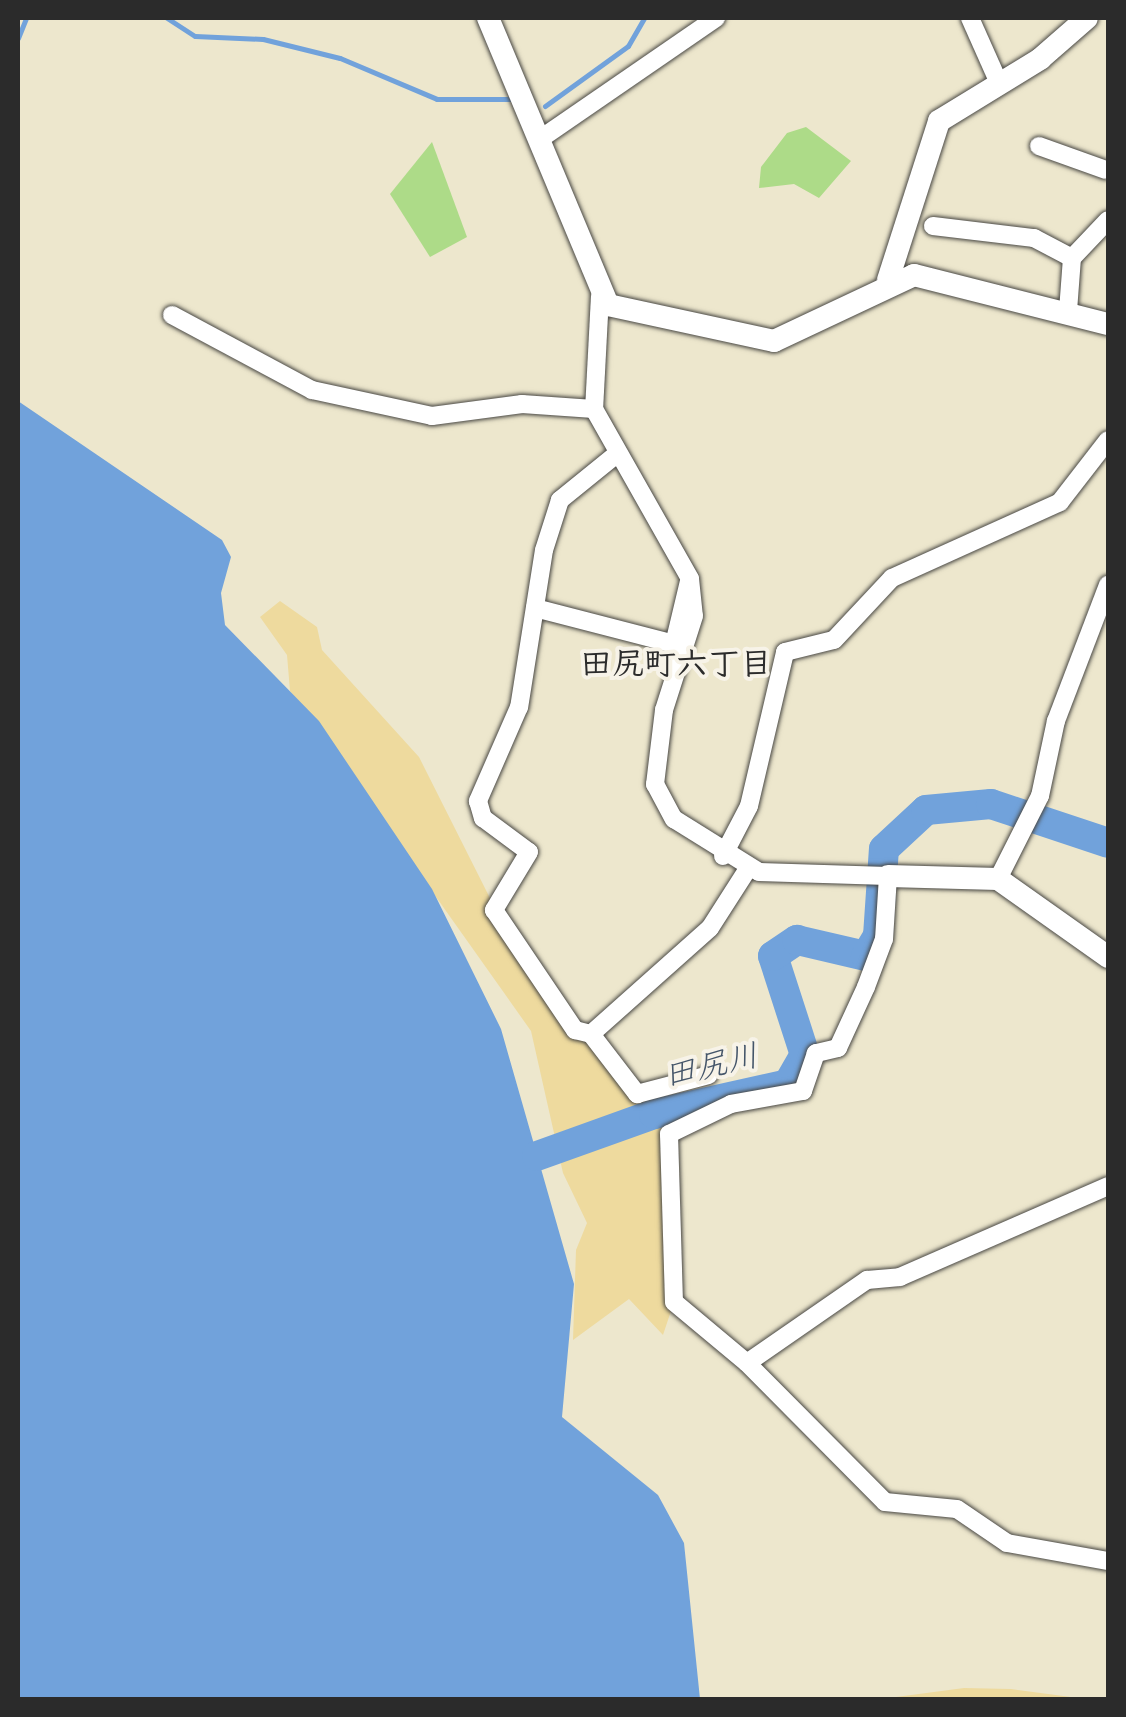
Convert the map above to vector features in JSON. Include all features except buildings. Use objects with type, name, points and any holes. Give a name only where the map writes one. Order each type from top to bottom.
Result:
[{"type":"street","points":[[488,18],[544,137],[600,296],[594,409],[690,579],[694,616],[664,710],[655,784],[674,820],[723,856],[748,868],[998,879],[1108,957]]},
{"type":"street","points":[[544,137],[716,18]]},
{"type":"street","points":[[970,18],[998,81]]},
{"type":"street","points":[[888,280],[939,121],[1087,18]]},
{"type":"street","points":[[1040,146],[1108,170]]},
{"type":"street","points":[[1068,311],[1072,258],[1108,220]]},
{"type":"street","points":[[933,226],[1034,238],[1072,258]]},
{"type":"street","points":[[600,296],[618,308],[774,341],[805,334],[888,280],[944,277],[1108,324]]},
{"type":"street","points":[[172,314],[312,390],[432,416],[522,404],[594,409]]},
{"type":"street","points":[[723,856],[749,806],[785,652],[834,640],[892,578],[1060,502],[1108,440]]},
{"type":"street","points":[[618,453],[560,500],[535,608],[519,707],[478,801],[483,818],[529,852],[494,910],[575,1030],[591,1034],[637,1094],[709,1075]]},
{"type":"street","points":[[535,608],[674,644],[690,579]]},
{"type":"street","points":[[998,879],[1040,796],[1056,721],[1108,586]]},
{"type":"street","points":[[591,1034],[710,928],[748,868]]},
{"type":"street","points":[[879,876],[884,939],[838,1048],[816,1053],[803,1091],[731,1104],[669,1134],[674,1302],[746,1363],[885,1502],[958,1509],[1008,1543],[1108,1562]]},
{"type":"street","points":[[746,1363],[868,1280],[900,1276],[1108,1186]]},
{"type":"green space","points":[[806,127],[851,161],[819,198],[794,184],[759,188],[761,167],[787,133]]},
{"type":"green space","points":[[432,142],[467,237],[430,257],[390,194]]},
{"type":"sand","points":[[280,601],[317,627],[322,650],[419,757],[501,920],[564,1013],[658,1113],[670,1164],[674,1302],[663,1335],[629,1299],[573,1340],[576,1250],[587,1223],[563,1173],[531,1031],[290,691],[287,655],[260,617]]},
{"type":"sand","points":[[964,1688],[1011,1689],[1086,1699],[881,1699]]},
{"type":"water","points":[[18,401],[222,540],[231,557],[221,593],[225,625],[319,721],[432,889],[501,1029],[574,1284],[562,1417],[658,1495],[684,1543],[700,1699],[18,1699]]},
{"type":"waterway","points":[[18,38],[26,18]]},
{"type":"waterway","points":[[167,18],[195,36],[263,39],[340,58],[437,99],[512,99]]},
{"type":"waterway","points":[[545,106],[628,46],[644,18]]},
{"type":"waterway","name":"田尻川","points":[[537,1156],[654,1114],[788,1084],[805,1055],[773,956],[797,940],[866,956],[878,936],[884,849],[926,810],[991,804],[1108,843]]},
{"type":"district","name":"田尻町六丁目","points":[[676,663]]}]
